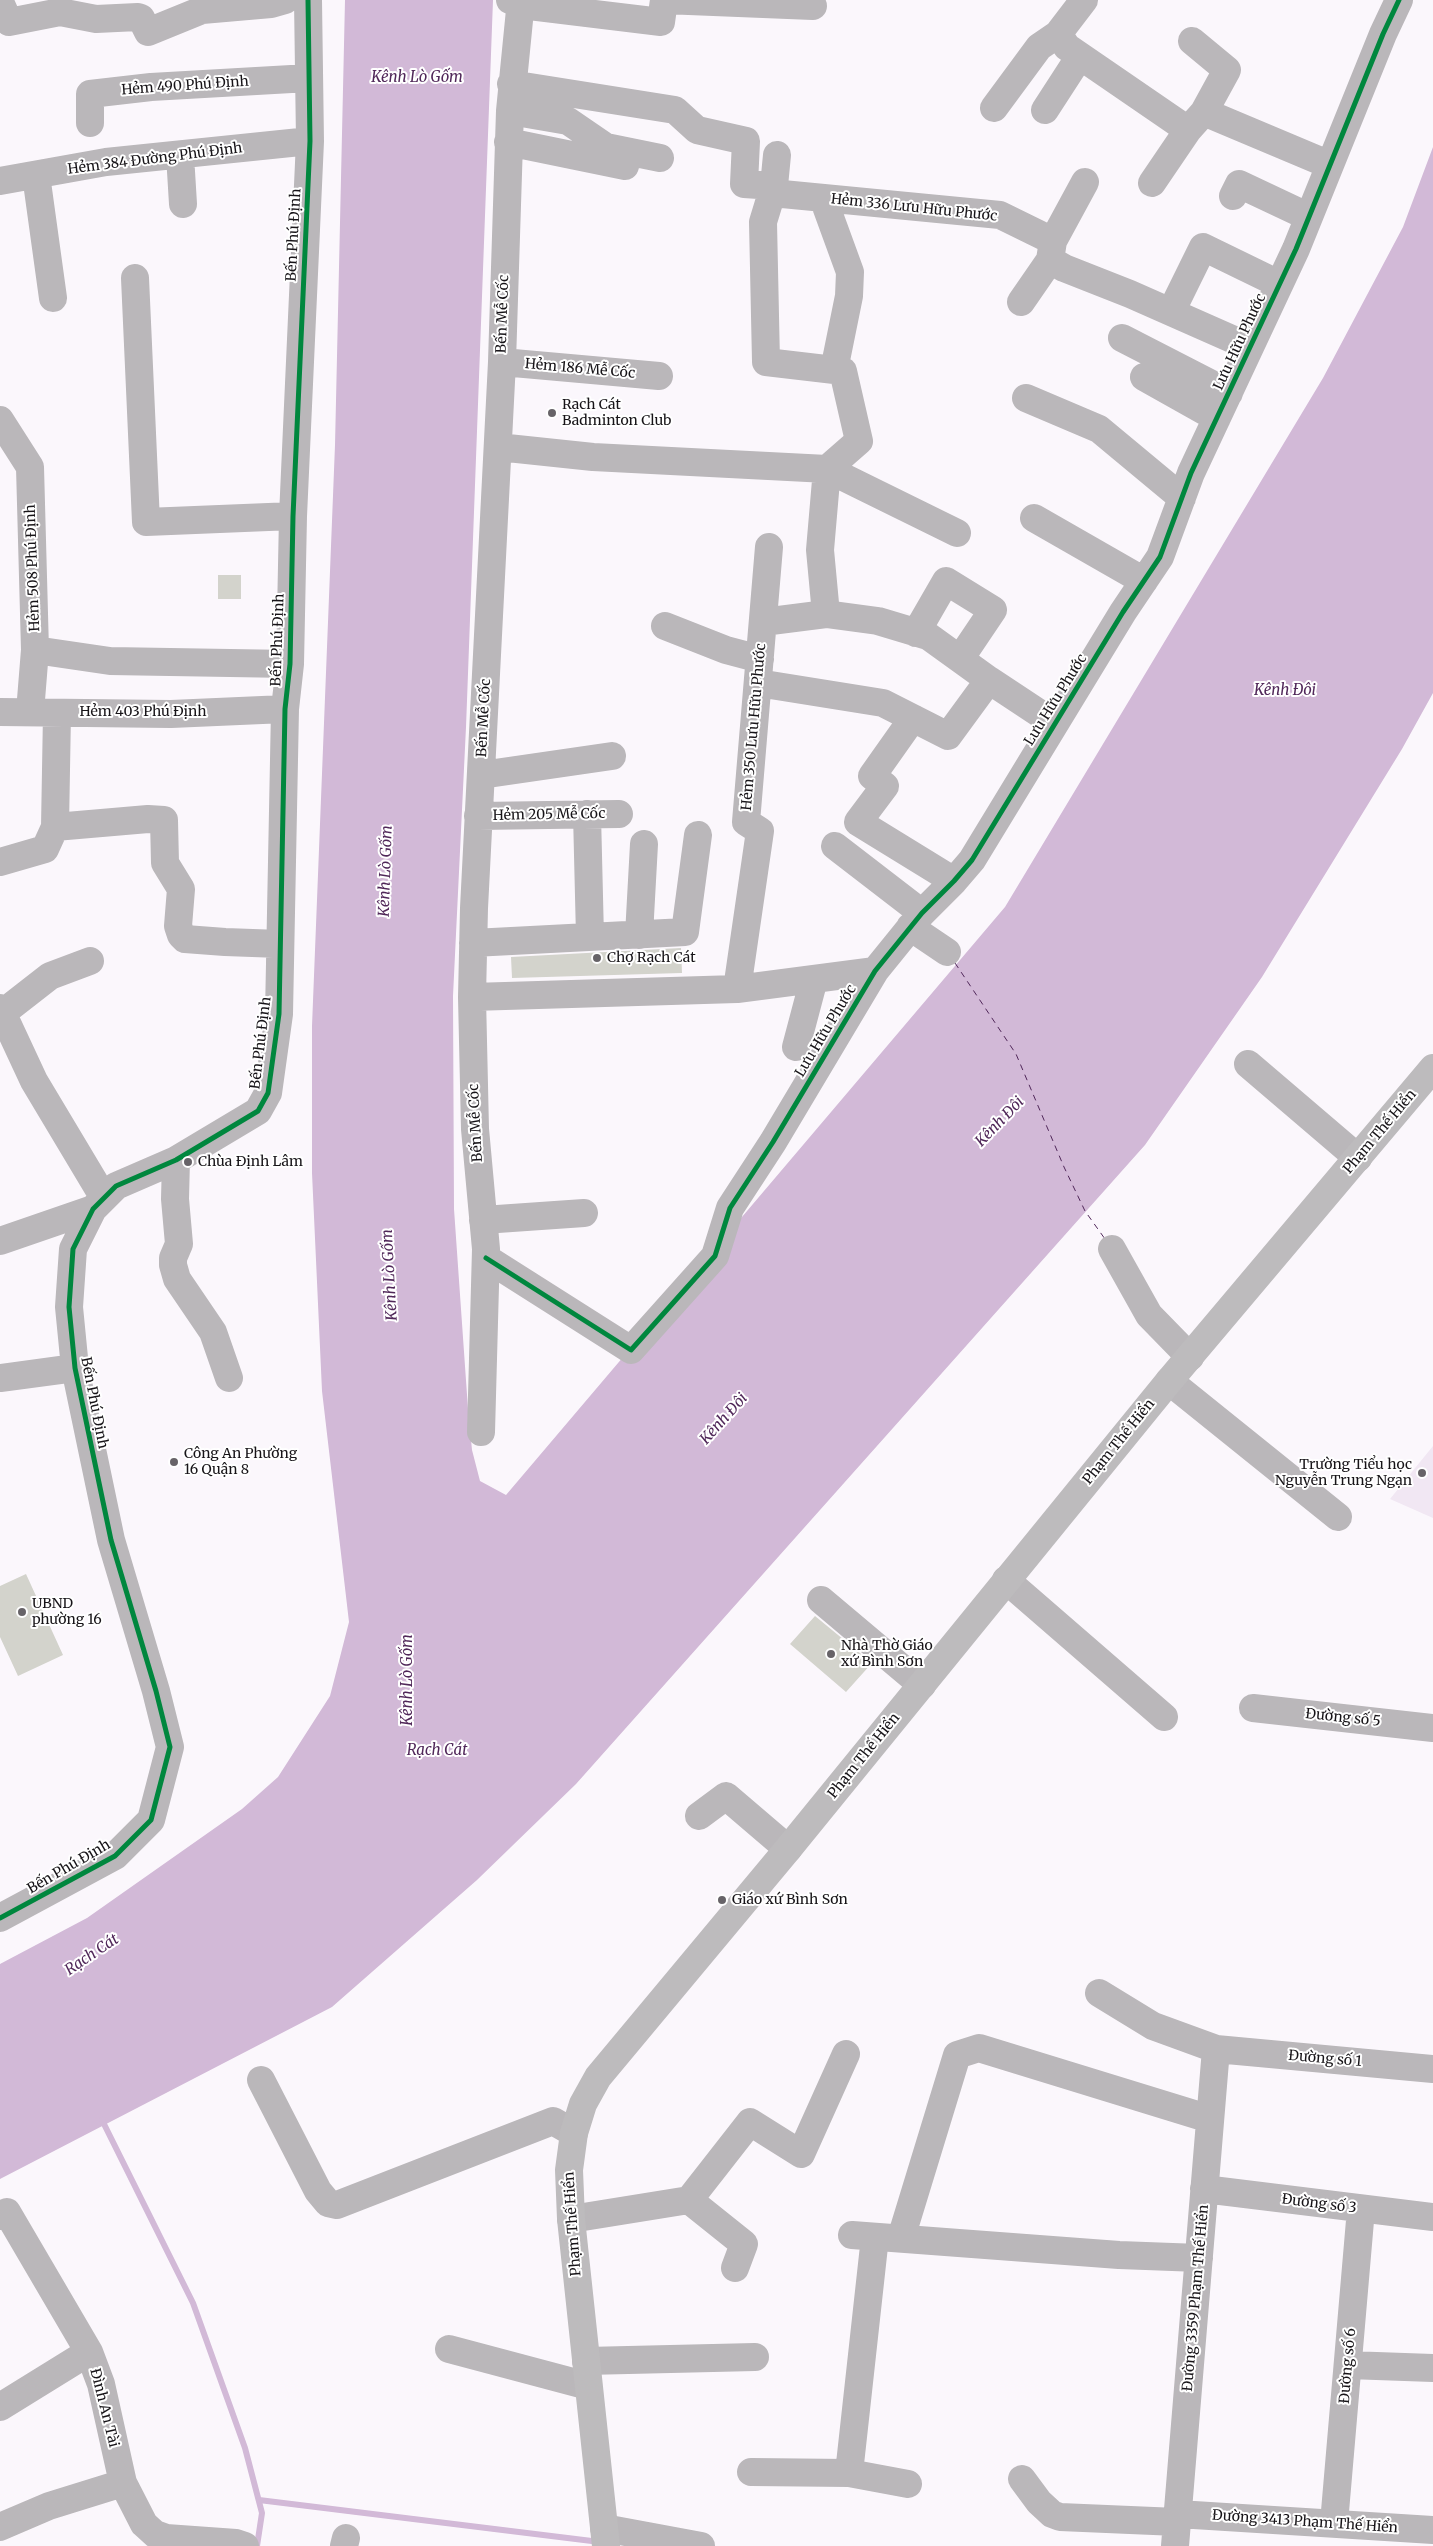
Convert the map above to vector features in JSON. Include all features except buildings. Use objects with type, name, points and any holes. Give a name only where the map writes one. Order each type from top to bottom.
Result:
[{"type":"main road","name":"Phạm Thế Hiển","points":[[604,2535],[571,2219],[569,2170],[574,2133],[583,2104],[598,2077],[788,1849],[1169,1381],[1433,1068]]},
{"type":"street","points":[[0,2],[9,22],[60,12],[96,19],[138,17],[141,18],[148,32],[202,10],[271,4],[285,0]]},
{"type":"street","name":"Bến Phú Định","points":[[0,1918],[115,1856],[151,1820],[170,1746],[156,1691],[111,1540],[75,1368],[69,1307],[73,1249],[98,1204],[116,1186],[176,1160],[258,1111],[268,1093],[278,1014],[293,516],[310,141],[308,0]]},
{"type":"street","points":[[518,2],[661,22],[664,0],[813,6]]},
{"type":"street","points":[[994,108],[1039,47],[1058,34],[1084,0]]},
{"type":"street","name":"Lưu Hữu Phước","points":[[486,1258],[631,1350],[715,1256],[730,1208],[773,1142],[875,971],[916,920],[972,860],[1054,723],[1160,557],[1182,498],[1280,284],[1383,34],[1399,0]]},
{"type":"street","name":"Bến Mễ Cốc","points":[[482,1432],[481,1386],[486,1258],[475,1130],[472,997],[473,943],[502,362],[508,142],[518,2]]},
{"type":"street","points":[[1058,34],[1067,47],[1080,56],[1196,121],[1330,165]]},
{"type":"street","points":[[1152,183],[1196,121],[1226,70],[1192,41]]},
{"type":"street","points":[[1045,110],[1080,56]]},
{"type":"street","name":"Hẻm 490 Phú Định","points":[[90,123],[90,94],[151,87],[309,78]]},
{"type":"street","name":"Hẻm 336 Lưu Hữu Phước","points":[[512,84],[675,110],[697,130],[746,141],[744,184],[823,198],[1000,215],[1051,251],[1064,268],[1250,347]]},
{"type":"street","points":[[508,142],[648,163],[606,147],[568,121],[510,111]]},
{"type":"street","name":"Hẻm 384 Đường Phú Định","points":[[0,181],[106,162],[310,141]]},
{"type":"street","points":[[180,155],[183,204]]},
{"type":"street","points":[[777,155],[773,189],[763,222],[766,362],[843,371],[859,441],[827,469],[820,550],[826,614]]},
{"type":"street","points":[[36,174],[53,298]]},
{"type":"street","points":[[1021,302],[1051,251],[1085,182]]},
{"type":"street","points":[[1232,196],[1239,184],[1309,217]]},
{"type":"street","points":[[823,198],[850,272],[849,296],[834,370]]},
{"type":"street","points":[[1171,312],[1204,247],[1280,284]]},
{"type":"street","points":[[135,278],[146,522],[293,516]]},
{"type":"street","points":[[1122,338],[1229,393]]},
{"type":"street","name":"Hẻm 186 Mễ Cốc","points":[[502,362],[659,376]]},
{"type":"street","points":[[1144,377],[1217,418]]},
{"type":"street","points":[[1026,398],[1098,429],[1182,498]]},
{"type":"street","name":"Hẻm 508 Phú Định","points":[[0,420],[30,467],[35,650],[110,660],[290,664]]},
{"type":"street","points":[[498,447],[593,457],[827,469],[957,533]]},
{"type":"street","points":[[1034,518],[1144,581]]},
{"type":"street","name":"Hẻm 350 Lưu Hữu Phước","points":[[737,989],[760,831],[746,822],[769,547]]},
{"type":"street","points":[[916,632],[946,581],[993,610],[960,659]]},
{"type":"street","points":[[763,622],[826,614],[878,621],[928,636],[989,680],[1054,723]]},
{"type":"street","points":[[665,626],[726,650],[759,671],[883,703],[948,736],[989,680]]},
{"type":"street","points":[[30,712],[35,650]]},
{"type":"street","name":"Hẻm 403 Phú Định","points":[[0,712],[171,714],[286,709]]},
{"type":"street","points":[[0,862],[46,849],[55,827],[57,713]]},
{"type":"street","points":[[913,718],[872,776],[885,786],[858,822],[954,881]]},
{"type":"street","points":[[481,775],[612,756]]},
{"type":"street","points":[[587,814],[590,937]]},
{"type":"street","name":"Hẻm 205 Mễ Cốc","points":[[478,816],[619,814]]},
{"type":"street","points":[[55,827],[148,819],[164,820],[165,863],[181,889],[178,926],[181,935],[185,939],[280,944]]},
{"type":"street","points":[[473,943],[685,932],[698,835]]},
{"type":"street","points":[[640,935],[644,844]]},
{"type":"street","points":[[835,846],[916,920],[947,952]]},
{"type":"street","points":[[0,1242],[98,1204],[34,1081],[1,1012],[50,976],[90,961]]},
{"type":"street","name":"Lưu Hữu Phước","points":[[472,997],[737,989],[875,971]]},
{"type":"street","points":[[796,1047],[814,979]]},
{"type":"street","points":[[1248,1064],[1358,1158]]},
{"type":"street","points":[[176,1160],[175,1199],[179,1244],[173,1258],[177,1279],[213,1332],[229,1378]]},
{"type":"street","points":[[483,1220],[584,1214]]},
{"type":"street","points":[[1112,1249],[1149,1315],[1190,1357]]},
{"type":"street","points":[[0,1378],[75,1368]]},
{"type":"street","points":[[1169,1381],[1338,1517]]},
{"type":"street","points":[[1006,1580],[1164,1717]]},
{"type":"street","points":[[821,1600],[922,1684]]},
{"type":"street","name":"Đường số 5","points":[[1253,1708],[1433,1728]]},
{"type":"street","points":[[699,1816],[726,1796],[788,1849]]},
{"type":"street","name":"Đường số 1","points":[[1099,1993],[1153,2026],[1216,2049],[1433,2069]]},
{"type":"street","points":[[849,2473],[876,2237],[957,2055],[979,2048],[1210,2119]]},
{"type":"street","name":"Đường 3359 Phạm Thế Hiển","points":[[1177,2527],[1216,2049]]},
{"type":"street","points":[[571,2219],[689,2200],[750,2122],[801,2154],[846,2054]]},
{"type":"street","points":[[261,2080],[318,2191],[328,2204],[337,2205],[553,2122],[574,2133]]},
{"type":"street","name":"Đường số 3","points":[[1204,2189],[1433,2217]]},
{"type":"street","points":[[689,2200],[744,2244],[735,2268]]},
{"type":"street","name":"Đường số 6","points":[[1334,2523],[1361,2209]]},
{"type":"street","name":"Đình An Tài","points":[[0,2216],[7,2212],[89,2352],[101,2384],[123,2483],[144,2524],[155,2534],[166,2538],[236,2543],[245,2546]]},
{"type":"street","points":[[876,2237],[1119,2255],[1199,2258]]},
{"type":"street","points":[[449,2349],[587,2373],[755,2356]]},
{"type":"street","points":[[0,2407],[89,2352]]},
{"type":"street","points":[[1348,2364],[1433,2368]]},
{"type":"street","points":[[751,2472],[849,2473],[908,2484]]},
{"type":"street","name":"Đường 3413 Phạm Thế Hiển","points":[[1022,2478],[1039,2502],[1052,2514],[1060,2517],[1177,2527],[1334,2523],[1433,2530]]},
{"type":"street","points":[[0,2527],[49,2506],[123,2483]]},
{"type":"street","points":[[604,2535],[701,2546]]},
{"type":"shaded area","name":"Trường Tiểu học Nguyễn Trung Ngạn","points":[[1433,1446],[1433,1518],[1390,1499]]},
{"type":"water","points":[[345,0],[493,0],[466,727],[453,996],[454,1209],[468,1409],[472,1450],[480,1481],[506,1495],[1005,907],[1323,378],[1403,227],[1433,147],[1433,693],[1402,749],[1262,977],[1145,1145],[576,1784],[477,1880],[332,2007],[0,2179],[0,1964],[87,1918],[242,1809],[278,1777],[330,1696],[349,1622],[322,1391],[312,1173],[312,1026],[335,445]]},
{"type":"waterway","points":[[102,2120],[193,2303],[245,2448],[262,2513],[257,2546]]},
{"type":"waterway","points":[[259,2500],[600,2542]]},
{"type":"ferry route","points":[[955,963],[1016,1054],[1064,1167],[1085,1211],[1105,1239]]},
{"type":"cycle path","points":[[0,1918],[115,1856],[151,1820],[170,1747],[156,1691],[111,1540],[75,1368],[69,1307],[73,1249],[93,1209],[116,1186],[176,1160],[258,1111],[268,1093],[279,1014],[285,709],[290,664],[293,516],[310,141],[308,0]]},
{"type":"cycle path","points":[[486,1258],[631,1350],[715,1256],[730,1208],[773,1142],[875,971],[922,913],[972,860],[1123,612],[1160,557],[1191,473],[1296,249],[1383,34],[1399,0]]},
{"type":"place","name":"Rạch Cát Badminton Club","points":[[552,413]]},
{"type":"place","name":"Chợ Rạch Cát","points":[[597,958]]},
{"type":"place","name":"Chùa Định Lâm","points":[[188,1162]]},
{"type":"place","name":"Công An Phường 16 Quận 8","points":[[174,1462]]},
{"type":"place","name":"Trường Tiểu học Nguyễn Trung Ngạn","points":[[1422,1473]]},
{"type":"place","name":"UBND phường 16","points":[[22,1612]]},
{"type":"place","name":"Nhà Thờ Giáo xứ Bình Sơn","points":[[831,1654]]},
{"type":"place","name":"Giáo xứ Bình Sơn","points":[[722,1900]]},
{"type":"water label","name":"Kênh Lò Gốm","points":[[417,78]]},
{"type":"water label","name":"Kênh Đôi","points":[[1285,691]]},
{"type":"water label","name":"Kênh Lò Gốm","points":[[386,871]]},
{"type":"water label","name":"Kênh Đôi","points":[[1000,1122]]},
{"type":"water label","name":"Kênh Lò Gốm","points":[[390,1275]]},
{"type":"water label","name":"Kênh Đôi","points":[[724,1419]]},
{"type":"water label","name":"Kênh Lò Gốm","points":[[408,1680]]},
{"type":"water label","name":"Rạch Cát","points":[[437,1751]]},
{"type":"water label","name":"Rạch Cát","points":[[92,1955]]}]
